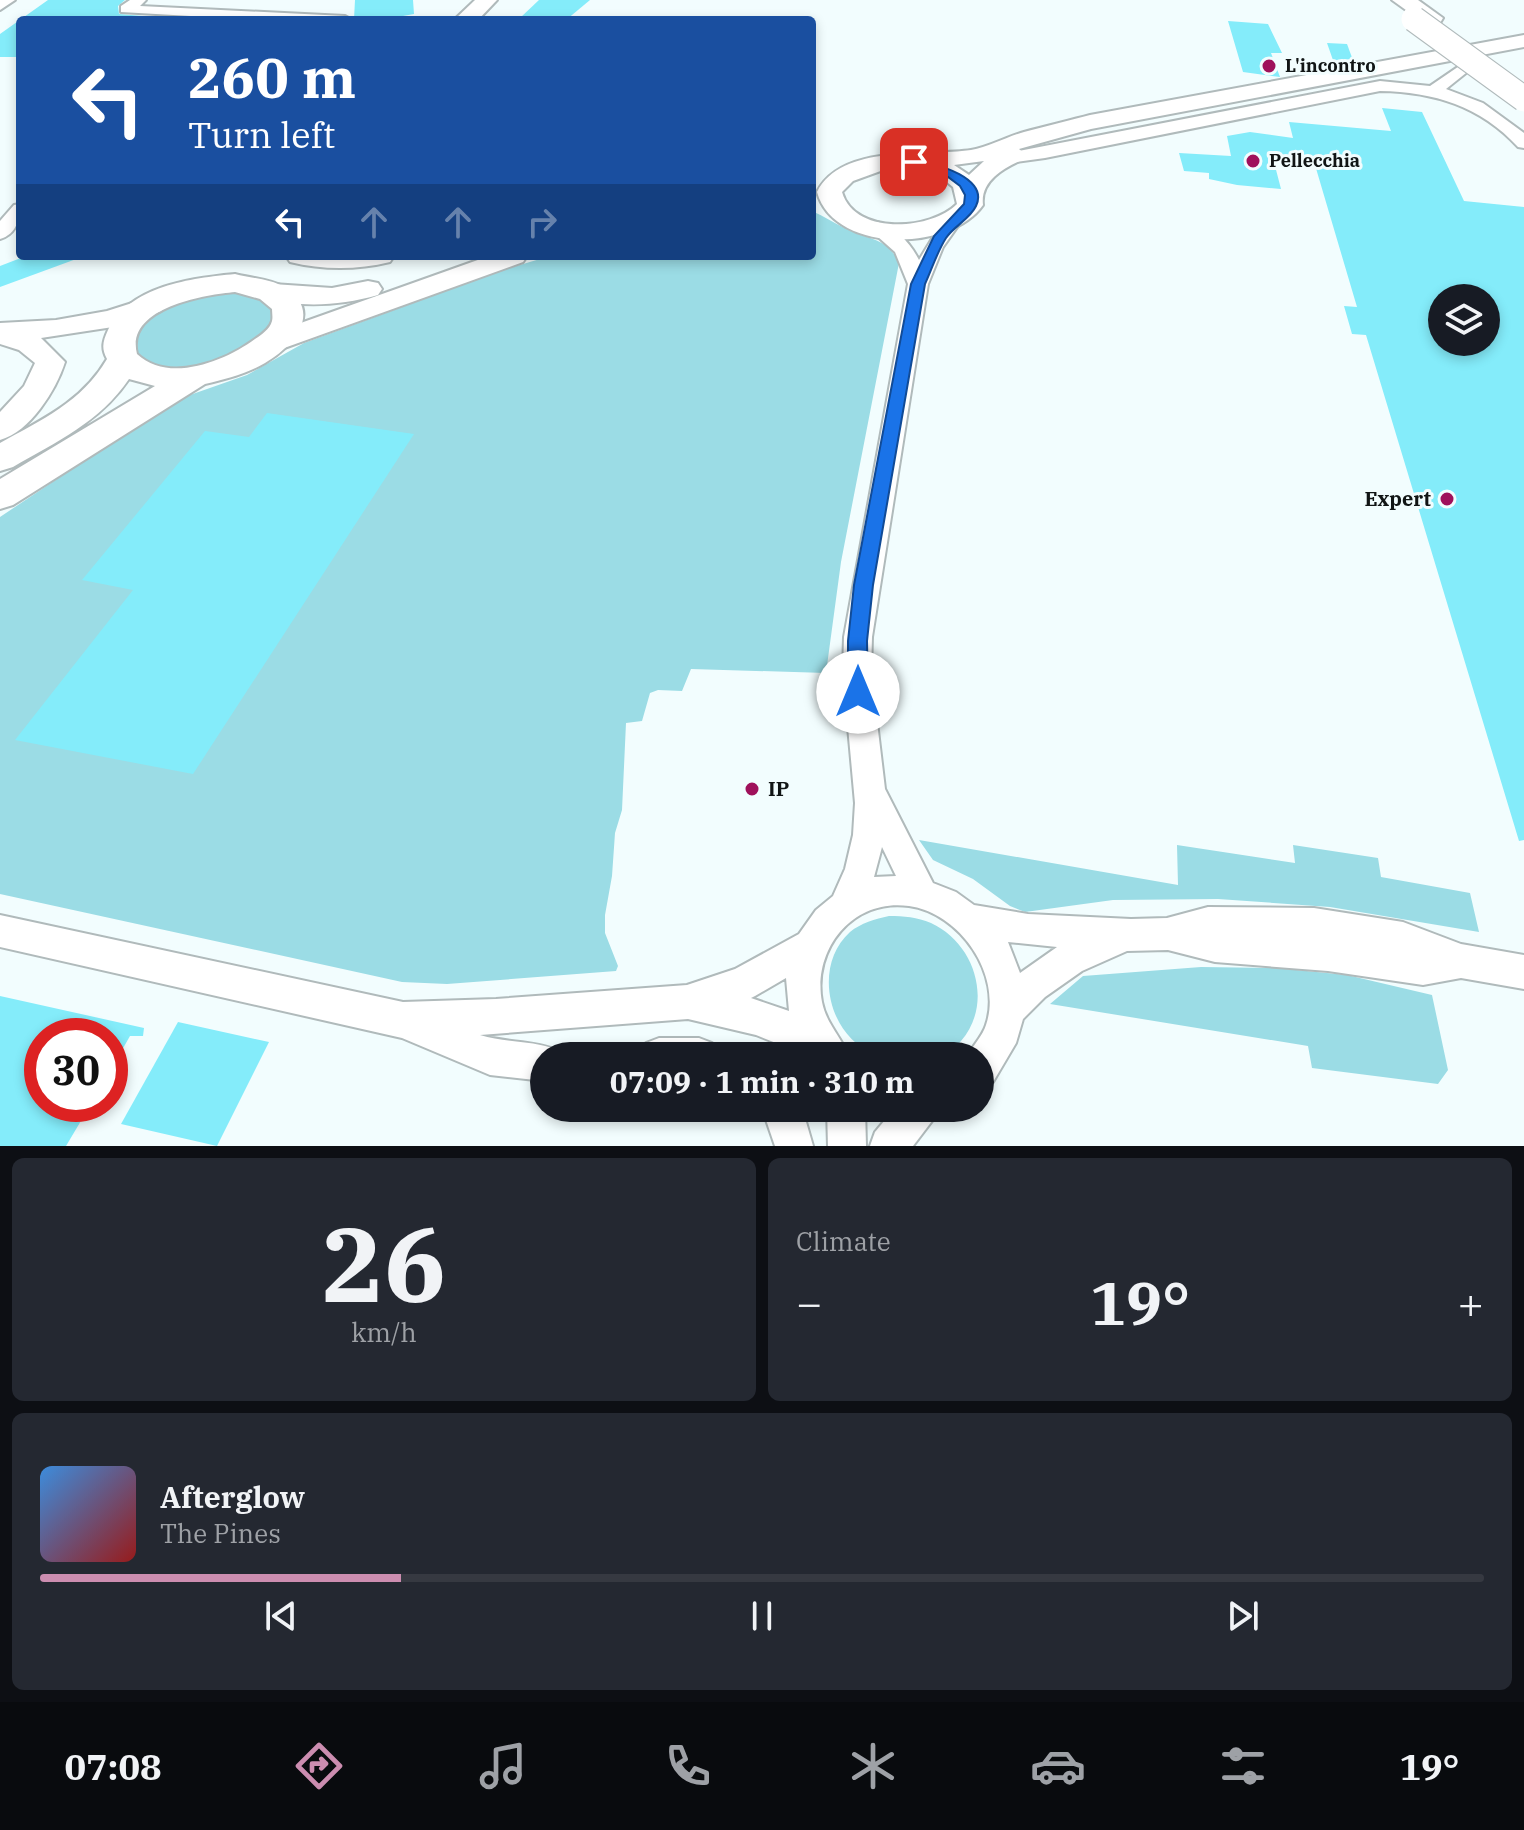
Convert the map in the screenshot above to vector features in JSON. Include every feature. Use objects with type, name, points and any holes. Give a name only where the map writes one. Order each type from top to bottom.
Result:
[{"type":"highway","points":[[1385,0],[1417,12],[1524,84]]},
{"type":"highway","points":[[1417,12],[1524,99]]},
{"type":"main road","points":[[469,16],[487,0]]},
{"type":"main road","points":[[492,16],[510,0]]},
{"type":"main road","points":[[816,174],[880,162],[977,156],[1031,137],[1090,122],[1524,41]]},
{"type":"main road","points":[[816,205],[877,228],[916,231],[951,223],[970,205],[976,181],[984,171],[1008,158],[1082,135],[1524,53]]},
{"type":"main road","points":[[914,162],[953,174],[965,184],[971,195]]},
{"type":"main road","points":[[843,214],[833,202],[831,190],[837,179],[850,170]]},
{"type":"main road","points":[[186,290],[220,260]]},
{"type":"main road","points":[[0,334],[56,329],[113,318],[186,290],[261,278],[307,298],[332,298],[363,291],[449,260]]},
{"type":"main road","points":[[0,496],[193,377],[241,364],[277,341],[503,260]]},
{"type":"main road","points":[[261,278],[285,302],[289,314],[287,327],[277,341]]},
{"type":"main road","points":[[151,305],[122,332],[118,346],[122,357],[133,369],[149,375],[193,377]]},
{"type":"main road","points":[[56,329],[122,357]]},
{"type":"main road","points":[[0,334],[40,349],[50,362],[45,379],[33,398],[0,430]]},
{"type":"main road","points":[[0,459],[88,406],[113,382],[122,357]]},
{"type":"street","points":[[0,6],[8,0]]},
{"type":"street","points":[[139,0],[126,9],[265,16]]},
{"type":"street","points":[[1435,90],[1471,62]]},
{"type":"street","points":[[1453,77],[1490,114]]},
{"type":"street","points":[[1008,158],[1380,86],[1435,90],[1490,114],[1512,129],[1524,143]]},
{"type":"street","points":[[0,233],[16,214]]},
{"type":"street","points":[[821,1042],[805,1010],[802,977],[809,946],[825,922],[846,904],[862,876],[872,795],[858,692],[857,641],[864,585],[918,284],[934,247],[951,223]]},
{"type":"street","points":[[877,228],[895,238],[908,252],[918,284]]},
{"type":"street","points":[[872,795],[921,893]]},
{"type":"street","points":[[846,904],[882,893],[921,893],[948,904],[972,920],[993,945],[1006,976],[1009,1008],[1004,1032],[994,1054]]},
{"type":"street","points":[[972,920],[1028,930],[1167,934],[1215,946],[1328,955],[1423,968],[1461,961],[1524,972]]},
{"type":"street","points":[[0,931],[403,1020],[464,1050],[530,1064]]},
{"type":"street","points":[[1009,1008],[1036,980],[1079,952],[1131,935]]},
{"type":"street","points":[[403,1020],[496,1017],[687,1002],[743,984],[809,946]]},
{"type":"street","points":[[687,1002],[741,1011],[786,1026],[813,1042]]},
{"type":"street","points":[[788,1122],[794,1146]]},
{"type":"street","points":[[846,1122],[847,1146]]},
{"type":"street","points":[[889,1146],[908,1122]]},
{"type":"shaded area","points":[[816,213],[884,244],[899,263],[841,562],[826,673],[691,669],[682,691],[658,690],[650,693],[642,721],[626,723],[622,810],[615,833],[605,915],[605,933],[618,966],[616,971],[447,984],[402,982],[0,894],[0,517],[187,396],[247,375],[304,343],[537,260],[816,260]]},
{"type":"shaded area","points":[[216,293],[240,294],[262,301],[273,313],[272,328],[222,364],[164,370],[136,356],[133,341],[149,321],[179,303]]},
{"type":"shaded area","points":[[919,840],[1178,885],[1177,845],[1295,863],[1293,845],[1378,858],[1381,877],[1470,893],[1479,932],[1330,907],[1218,899],[1113,900],[1025,912],[1010,906],[973,879],[933,860]]},
{"type":"shaded area","points":[[889,916],[910,917],[931,923],[946,932],[969,959],[978,992],[971,1026],[960,1042],[856,1042],[846,1033],[836,1017],[831,999],[831,963],[838,946],[850,932]]},
{"type":"shaded area","points":[[1201,967],[1276,968],[1347,975],[1432,995],[1448,1070],[1438,1084],[1312,1068],[1308,1046],[1050,1004],[1083,976]]},
{"type":"building","points":[[48,0],[125,0],[118,6],[119,14],[142,16],[25,16]]},
{"type":"building","points":[[355,0],[413,0],[414,14],[354,16]]},
{"type":"building","points":[[539,0],[590,0],[571,16],[522,16]]},
{"type":"building","points":[[1228,21],[1268,24],[1282,53],[1271,53],[1280,77],[1243,72]]},
{"type":"building","points":[[16,23],[16,57],[0,57],[0,34]]},
{"type":"building","points":[[1327,43],[1347,44],[1354,63],[1334,63]]},
{"type":"building","points":[[1382,108],[1422,112],[1464,201],[1524,207],[1524,840],[1519,841],[1366,335],[1352,334],[1344,306],[1357,307],[1315,165],[1274,162],[1281,189],[1237,185],[1209,179],[1209,173],[1184,171],[1179,153],[1231,156],[1227,136],[1250,132],[1293,138],[1289,122],[1391,131]]},
{"type":"building","points":[[16,260],[74,260],[0,287],[0,266]]},
{"type":"building","points":[[267,413],[414,434],[193,774],[15,740],[133,590],[82,580],[205,431],[249,437]]},
{"type":"building","points":[[0,996],[99,1018],[24,1018],[24,1122],[80,1122],[66,1146],[0,1146]]},
{"type":"building","points":[[178,1022],[269,1042],[217,1146],[121,1124],[128,1122],[128,1111]]},
{"type":"building","points":[[128,1024],[144,1028],[143,1036],[130,1036],[128,1040]]},
{"type":"place","name":"L'incontro","points":[[1269,66]]},
{"type":"place","name":"Pellecchia","points":[[1253,161]]},
{"type":"place","name":"Expert","points":[[1447,499]]},
{"type":"place","name":"IP","points":[[752,789]]},
{"type":"route","points":[[858,692],[857,641],[864,585],[918,284],[940,236],[970,205],[971,195],[965,184],[953,174],[914,162]]}]
